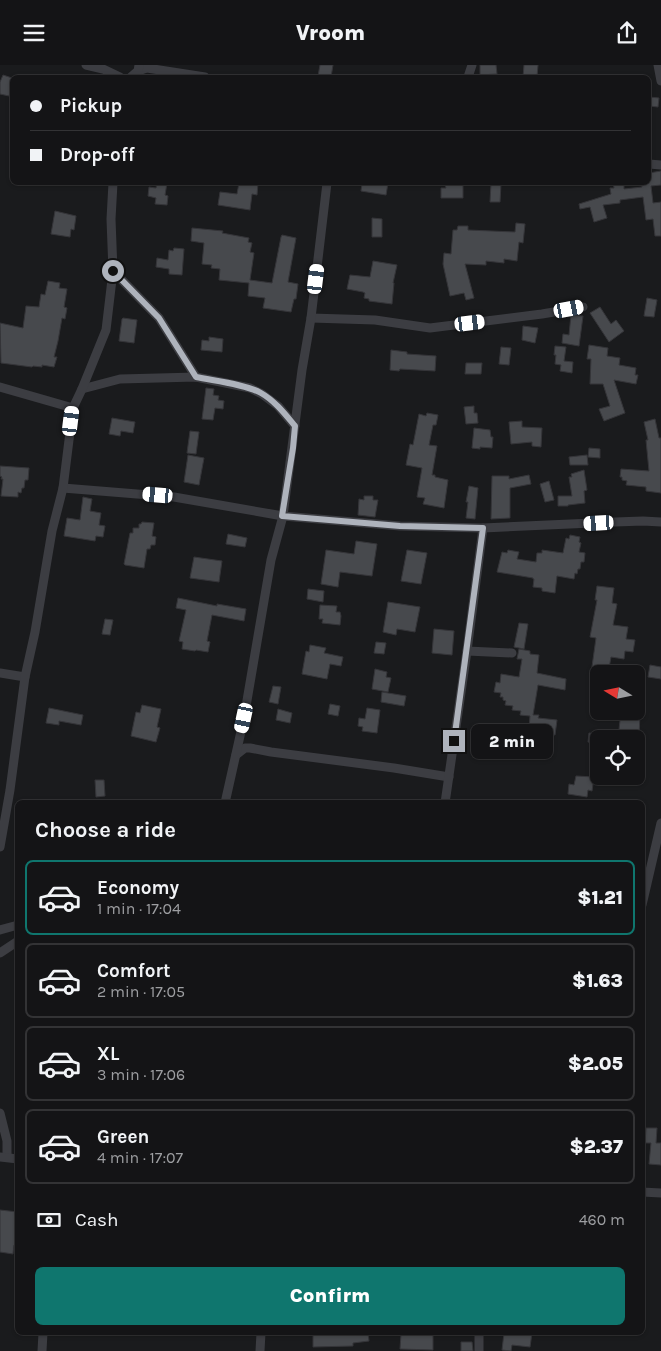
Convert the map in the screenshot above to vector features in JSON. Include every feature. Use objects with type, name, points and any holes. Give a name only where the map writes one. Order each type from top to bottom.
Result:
[{"type":"street","points":[[86,65],[103,69],[116,75]]},
{"type":"street","points":[[658,65],[661,81]]},
{"type":"street","points":[[136,71],[147,68],[192,75]]},
{"type":"street","points":[[0,847],[10,790],[24,677],[35,632],[52,531],[63,488],[73,408],[105,336],[109,313],[113,271],[111,219],[113,185]]},
{"type":"street","points":[[226,800],[254,661],[271,560],[282,516],[311,318],[327,185]]},
{"type":"street","points":[[113,271],[159,318],[196,377]]},
{"type":"street","points":[[311,318],[375,320],[430,328],[583,307]]},
{"type":"street","points":[[82,389],[120,379],[196,377],[250,388],[278,406],[295,426]]},
{"type":"street","points":[[0,387],[73,408]]},
{"type":"street","points":[[63,488],[174,497],[282,516],[400,526],[483,528],[615,521],[661,522]]},
{"type":"street","points":[[445,800],[483,528]]},
{"type":"street","points":[[467,651],[512,653]]},
{"type":"street","points":[[0,673],[24,677]]},
{"type":"street","points":[[236,755],[245,748],[250,748],[449,777]]},
{"type":"street","points":[[645,892],[661,823]]},
{"type":"street","points":[[0,930],[15,926]]},
{"type":"street","points":[[0,953],[15,943]]},
{"type":"street","points":[[0,1113],[7,1141],[3,1157]]},
{"type":"street","points":[[645,1191],[661,1193]]},
{"type":"street","points":[[42,1351],[43,1335]]},
{"type":"street","points":[[260,1351],[261,1335]]},
{"type":"street","points":[[479,1335],[479,1351]]},
{"type":"building","points":[[320,65],[333,65],[331,75],[318,75]]},
{"type":"building","points":[[480,65],[496,65],[497,74],[480,75]]},
{"type":"building","points":[[524,65],[538,65],[537,75],[523,75]]},
{"type":"building","points":[[3,75],[10,77],[9,96],[0,94],[0,82]]},
{"type":"building","points":[[651,97],[659,98],[658,107],[651,106]]},
{"type":"building","points":[[661,171],[661,185],[651,186],[653,203],[661,202],[661,236],[655,236],[653,219],[646,220],[643,197],[620,200],[620,203],[603,205],[607,218],[594,222],[590,207],[580,209],[579,204],[611,194],[610,188],[614,188],[613,185],[624,185],[624,189],[651,185],[651,173]]},
{"type":"building","points":[[157,185],[167,185],[165,195],[168,196],[167,205],[155,204],[156,198],[148,196],[149,187],[156,188]]},
{"type":"building","points":[[239,185],[258,185],[257,195],[252,194],[250,210],[218,205],[220,192],[237,194]]},
{"type":"building","points":[[362,185],[388,185],[386,195],[361,191]]},
{"type":"building","points":[[445,185],[463,185],[463,198],[441,198],[441,188],[446,188]]},
{"type":"building","points":[[491,185],[501,185],[500,202],[490,202]]},
{"type":"building","points":[[55,211],[76,216],[74,230],[71,229],[70,237],[51,234]]},
{"type":"building","points":[[372,218],[382,219],[382,237],[372,237]]},
{"type":"building","points":[[516,223],[525,224],[523,243],[519,242],[517,261],[504,259],[504,263],[486,261],[486,265],[465,264],[474,298],[466,300],[464,293],[450,296],[443,264],[444,253],[451,254],[453,230],[457,230],[458,226],[468,226],[468,230],[515,232]]},
{"type":"building","points":[[192,228],[223,231],[222,233],[249,238],[248,242],[252,243],[250,252],[254,253],[250,280],[272,283],[282,235],[296,238],[288,282],[298,284],[296,299],[294,299],[291,312],[263,308],[265,298],[248,296],[249,283],[219,280],[220,269],[211,268],[212,265],[202,264],[204,243],[191,241]]},
{"type":"building","points":[[174,248],[184,249],[182,275],[169,274],[169,269],[156,267],[157,258],[168,260],[169,250],[173,251]]},
{"type":"building","points":[[373,261],[397,265],[393,283],[392,304],[369,301],[369,299],[364,298],[365,293],[347,289],[350,275],[370,277]]},
{"type":"building","points":[[48,281],[60,283],[59,288],[67,289],[64,307],[67,308],[65,319],[62,318],[54,357],[57,357],[54,367],[42,365],[42,367],[32,367],[1,363],[0,323],[23,328],[26,306],[39,307],[41,294],[45,295]]},
{"type":"building","points":[[647,298],[657,300],[654,317],[644,316]]},
{"type":"building","points":[[600,307],[611,324],[616,320],[624,331],[609,342],[590,313]]},
{"type":"building","points":[[571,315],[583,316],[579,346],[562,343],[563,334],[569,335]]},
{"type":"building","points":[[123,318],[137,320],[134,343],[119,341]]},
{"type":"building","points":[[523,326],[538,328],[535,343],[522,340]]},
{"type":"building","points":[[209,337],[223,339],[222,352],[201,350],[202,340],[209,341]]},
{"type":"building","points":[[589,345],[608,348],[607,356],[620,358],[619,365],[636,368],[635,375],[638,375],[636,384],[614,380],[625,413],[604,421],[599,409],[610,406],[603,384],[590,384],[591,359],[587,359]]},
{"type":"building","points":[[555,346],[566,347],[564,361],[573,362],[572,373],[560,371],[561,365],[555,364]]},
{"type":"building","points":[[501,347],[511,348],[509,365],[499,364]]},
{"type":"building","points":[[391,350],[407,352],[407,354],[436,356],[435,371],[390,370]]},
{"type":"building","points":[[466,363],[482,363],[481,374],[465,374]]},
{"type":"building","points":[[206,388],[214,389],[213,395],[219,396],[218,400],[224,401],[223,409],[215,408],[213,420],[202,419]]},
{"type":"building","points":[[474,406],[474,413],[477,413],[478,423],[466,424],[464,407]]},
{"type":"building","points":[[427,413],[438,415],[436,425],[433,425],[429,445],[437,446],[432,475],[448,480],[444,508],[423,504],[425,498],[417,497],[422,468],[406,465],[410,444],[413,445],[419,414],[426,416]]},
{"type":"building","points":[[112,418],[135,422],[133,433],[121,431],[120,436],[109,434]]},
{"type":"building","points":[[655,419],[659,438],[661,438],[661,493],[646,491],[646,487],[626,485],[627,481],[622,480],[622,477],[620,477],[621,469],[649,471],[646,440],[648,440],[644,422]]},
{"type":"building","points":[[522,421],[522,427],[542,428],[541,447],[532,446],[532,442],[511,444],[509,422]]},
{"type":"building","points":[[474,428],[490,430],[491,437],[493,437],[492,448],[472,448]]},
{"type":"building","points":[[190,431],[199,432],[196,454],[187,453]]},
{"type":"building","points":[[589,448],[600,449],[600,458],[588,457]]},
{"type":"building","points":[[188,455],[204,458],[199,485],[184,482]]},
{"type":"building","points":[[587,455],[588,465],[570,465],[569,457]]},
{"type":"building","points":[[0,466],[29,468],[28,480],[25,480],[24,488],[22,488],[21,493],[18,492],[18,497],[1,496],[3,479],[0,476]]},
{"type":"building","points":[[584,470],[587,490],[584,491],[585,503],[558,506],[558,496],[572,496],[569,477],[572,477],[571,474]]},
{"type":"building","points":[[529,475],[531,484],[510,488],[510,518],[491,519],[492,476],[509,476],[509,479]]},
{"type":"building","points":[[549,481],[554,500],[545,502],[540,484]]},
{"type":"building","points":[[469,486],[478,488],[475,519],[466,518]]},
{"type":"building","points":[[364,496],[373,496],[373,500],[378,500],[375,517],[358,515],[359,499],[364,500]]},
{"type":"building","points":[[83,497],[92,499],[90,511],[101,513],[99,525],[105,526],[103,537],[96,536],[95,541],[64,536],[67,518],[80,520]]},
{"type":"building","points":[[142,522],[154,523],[152,536],[156,537],[155,545],[151,545],[150,549],[147,549],[144,568],[125,565],[130,533],[133,533],[133,528],[139,528],[139,524]]},
{"type":"building","points":[[228,534],[247,538],[245,547],[226,544]]},
{"type":"building","points":[[570,535],[580,537],[579,552],[585,553],[584,562],[581,562],[580,569],[578,569],[577,574],[575,573],[574,579],[557,576],[555,593],[533,587],[533,578],[497,572],[502,552],[507,553],[508,550],[519,552],[517,559],[536,562],[537,553],[542,553],[542,550],[563,553],[566,538],[569,539]]},
{"type":"building","points":[[356,541],[377,544],[372,576],[340,572],[338,587],[321,584],[326,550],[354,554]]},
{"type":"building","points":[[407,550],[427,553],[421,584],[401,581]]},
{"type":"building","points":[[194,557],[222,561],[219,582],[190,578]]},
{"type":"building","points":[[597,586],[614,588],[612,603],[617,604],[613,625],[628,627],[626,639],[635,640],[633,652],[625,651],[624,659],[611,657],[610,665],[592,665],[596,638],[590,637],[597,600],[595,600]]},
{"type":"building","points":[[308,589],[324,591],[323,602],[307,599]]},
{"type":"building","points":[[178,598],[217,606],[217,604],[246,609],[244,621],[212,615],[207,641],[210,642],[208,652],[182,649],[183,642],[179,641],[186,610],[176,608]]},
{"type":"building","points":[[388,602],[420,607],[415,632],[397,629],[396,635],[383,632]]},
{"type":"building","points":[[320,605],[337,606],[336,612],[340,612],[341,616],[340,625],[322,623],[323,619],[319,619]]},
{"type":"building","points":[[105,619],[113,620],[110,635],[102,634]]},
{"type":"building","points":[[519,623],[528,624],[524,649],[514,647]]},
{"type":"building","points":[[434,629],[454,631],[452,655],[432,653]]},
{"type":"building","points":[[376,642],[386,643],[384,654],[374,653]]},
{"type":"building","points":[[310,645],[326,648],[324,653],[343,657],[341,666],[330,664],[327,679],[302,674],[306,651],[309,652]]},
{"type":"building","points":[[519,649],[530,651],[530,654],[539,655],[537,673],[566,679],[565,690],[538,685],[533,715],[539,715],[538,718],[557,720],[555,735],[533,733],[533,729],[529,729],[530,716],[520,715],[521,711],[512,710],[513,706],[505,705],[506,701],[503,700],[503,697],[500,697],[501,693],[494,692],[496,682],[500,683],[501,674],[519,677],[522,659],[517,659]]},
{"type":"building","points":[[650,665],[661,667],[661,679],[648,677]]},
{"type":"building","points":[[375,669],[387,672],[386,677],[391,678],[388,692],[372,689]]},
{"type":"building","points":[[273,686],[281,687],[278,704],[269,702]]},
{"type":"building","points":[[382,692],[406,696],[404,706],[381,702]]},
{"type":"building","points":[[330,704],[340,706],[338,716],[328,714]]},
{"type":"building","points":[[142,705],[161,709],[157,727],[160,728],[156,742],[131,736],[136,712],[140,713]]},
{"type":"building","points":[[49,708],[83,715],[81,725],[59,721],[59,725],[46,723]]},
{"type":"building","points":[[367,708],[380,710],[377,733],[362,731],[363,727],[358,726],[359,718],[365,719]]},
{"type":"building","points":[[278,709],[292,713],[290,723],[276,720]]},
{"type":"building","points":[[620,720],[640,720],[639,730],[619,730]]},
{"type":"building","points":[[576,776],[590,777],[590,785],[593,785],[592,791],[588,790],[587,797],[568,794],[569,784],[574,785]]},
{"type":"building","points":[[95,780],[104,780],[105,796],[96,797]]},
{"type":"building","points":[[646,1128],[657,1128],[656,1143],[661,1143],[661,1165],[649,1164],[651,1143],[645,1143]]},
{"type":"building","points":[[0,1210],[15,1212],[15,1245],[13,1254],[0,1252]]},
{"type":"building","points":[[313,1335],[368,1335],[369,1341],[353,1343],[353,1346],[313,1347]]},
{"type":"building","points":[[401,1335],[433,1335],[433,1350],[400,1349]]},
{"type":"building","points":[[504,1335],[532,1335],[530,1347],[512,1345],[511,1351],[502,1350]]},
{"type":"building","points":[[461,1342],[472,1342],[473,1351],[461,1351]]},
{"type":"route","points":[[113,271],[159,318],[196,377],[250,388],[278,406],[295,426],[282,516],[400,526],[483,528],[454,741]]}]
